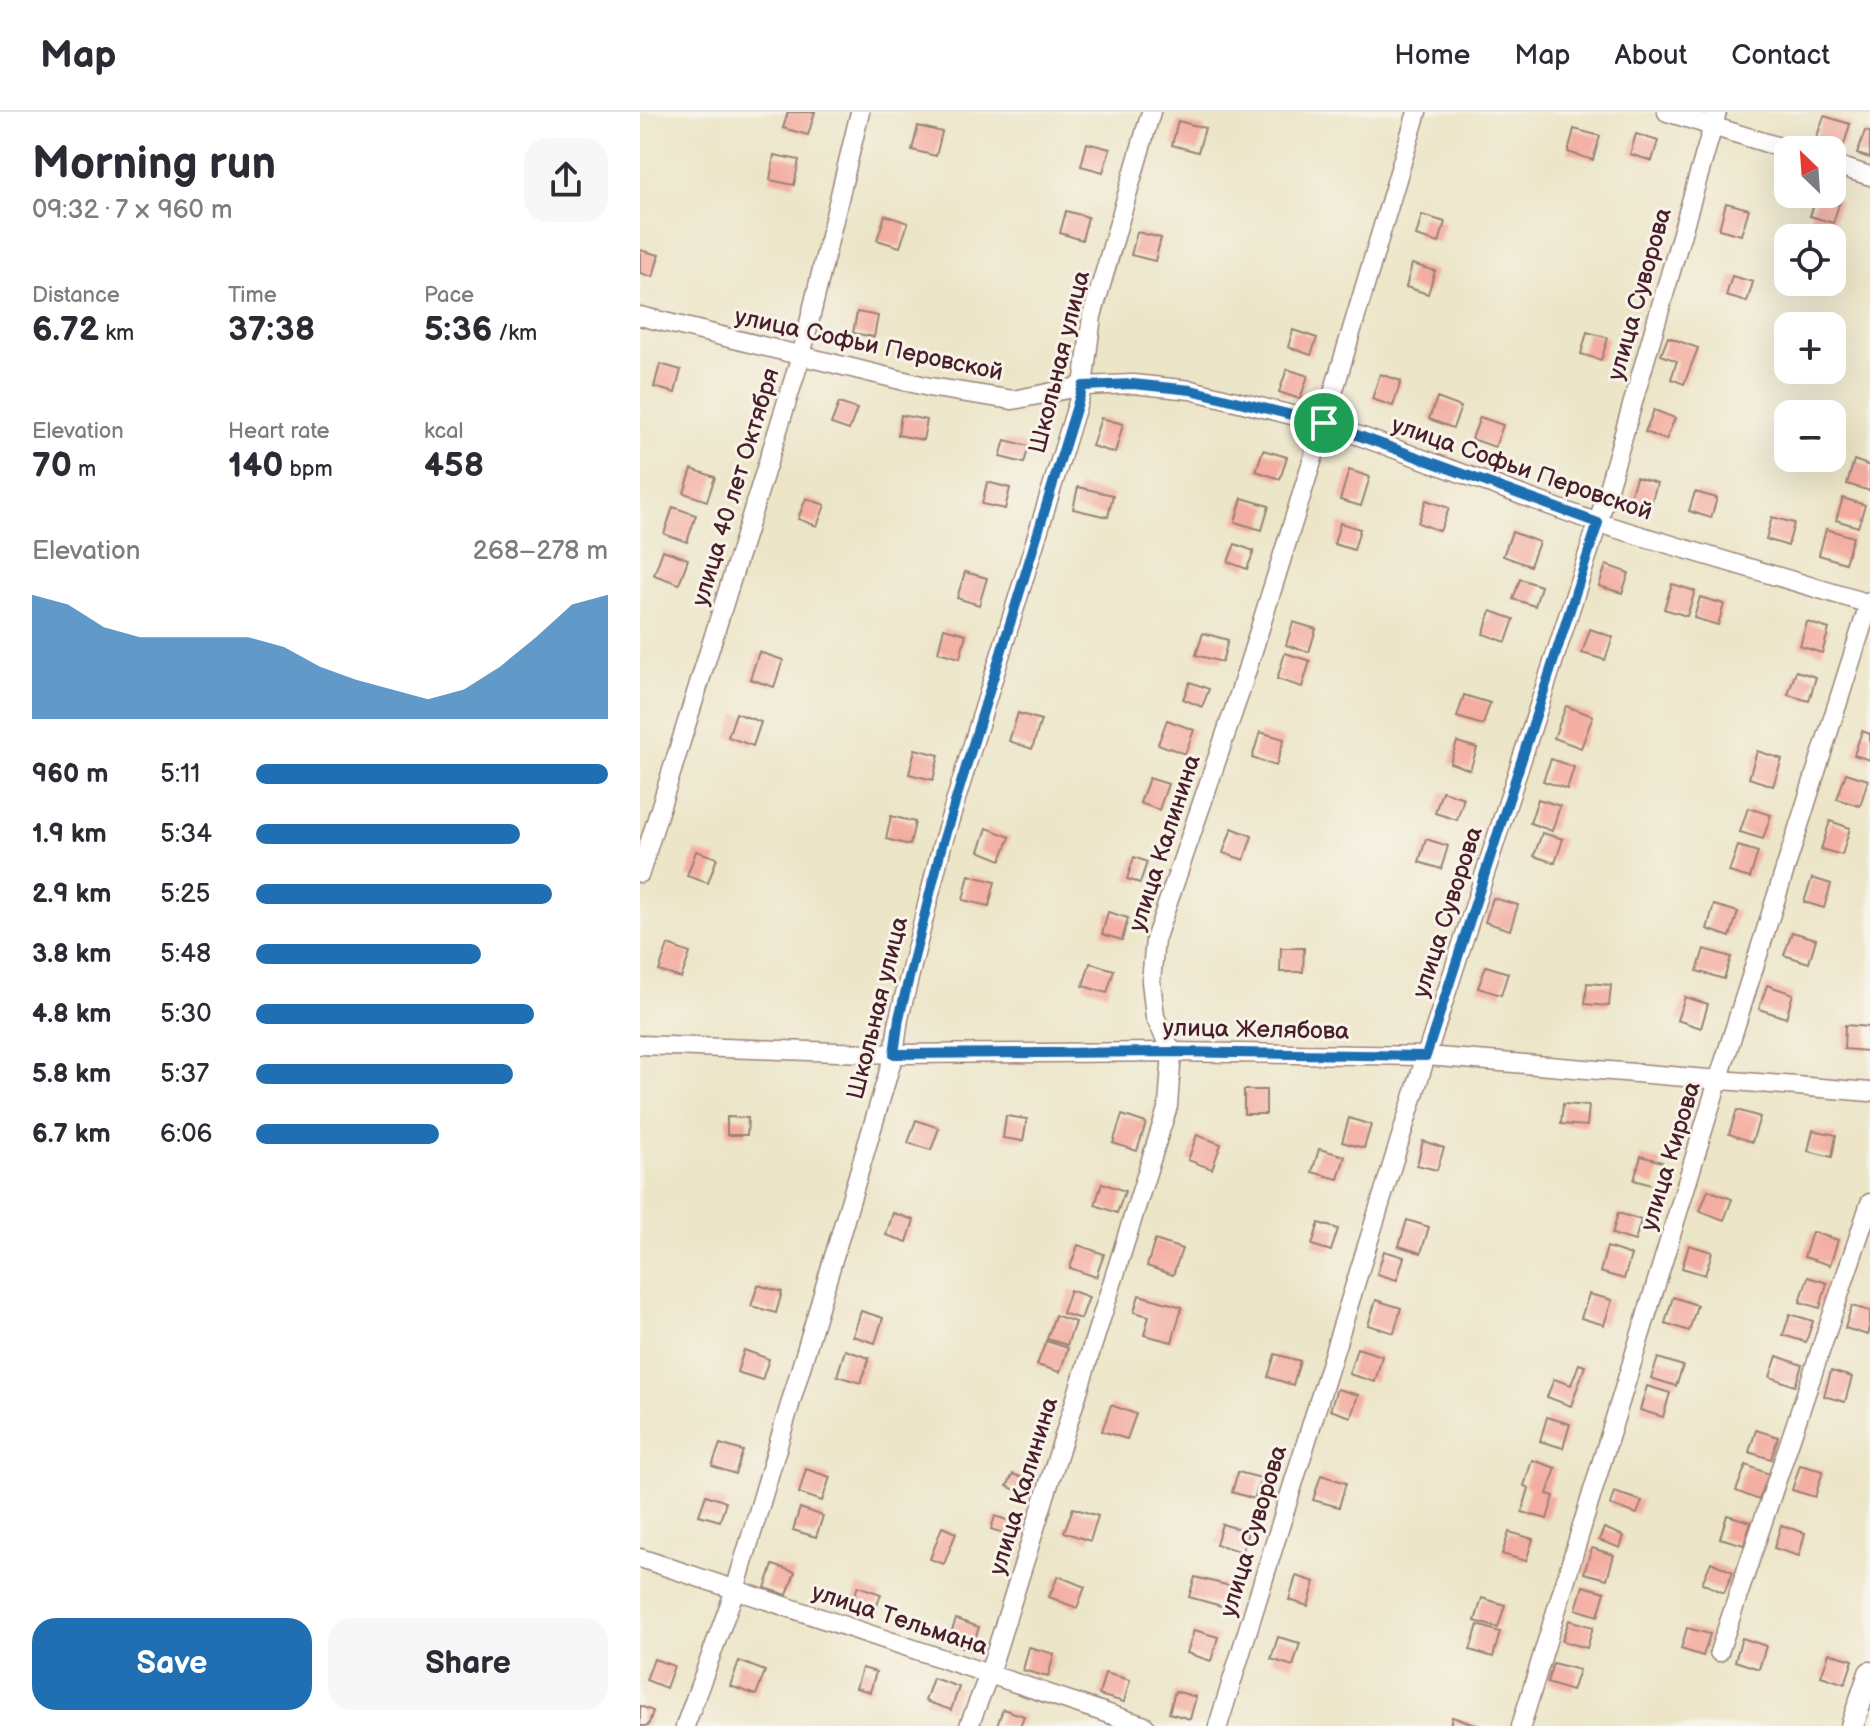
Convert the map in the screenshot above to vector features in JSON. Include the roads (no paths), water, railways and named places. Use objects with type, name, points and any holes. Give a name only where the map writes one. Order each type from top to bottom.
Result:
[{"type":"street","name":"улица 40 лет Октября","points":[[640,873],[801,356],[860,112]]},
{"type":"street","name":"Школьная улица","points":[[685,1726],[735,1590],[894,1054],[899,1018],[942,845],[1083,386],[1092,316],[1151,112]]},
{"type":"street","name":"улица Калинина","points":[[969,1726],[989,1674],[1168,1106],[1172,1052],[1155,1017],[1151,981],[1155,940],[1240,692],[1417,112]]},
{"type":"street","points":[[1667,112],[1715,119],[1774,144]]},
{"type":"street","name":"улица Суворова","points":[[1218,1726],[1426,1056],[1598,523],[1715,119]]},
{"type":"street","points":[[1846,168],[1870,176]]},
{"type":"street","name":"улица Софьи Перовской","points":[[640,316],[929,387],[1013,400],[1083,386],[1133,384],[1191,390],[1324,423],[1598,523],[1870,603]]},
{"type":"street","name":"улица Кирова","points":[[1521,1726],[1718,1081],[1870,603]]},
{"type":"street","name":"улица Желябова","points":[[640,1045],[894,1054],[1172,1052],[1426,1056],[1870,1092]]},
{"type":"street","points":[[1719,1652],[1870,1203]]},
{"type":"street","name":"улица Тельмана","points":[[640,1558],[1145,1726]]},
{"type":"street","points":[[1852,1726],[1870,1673]]}]
